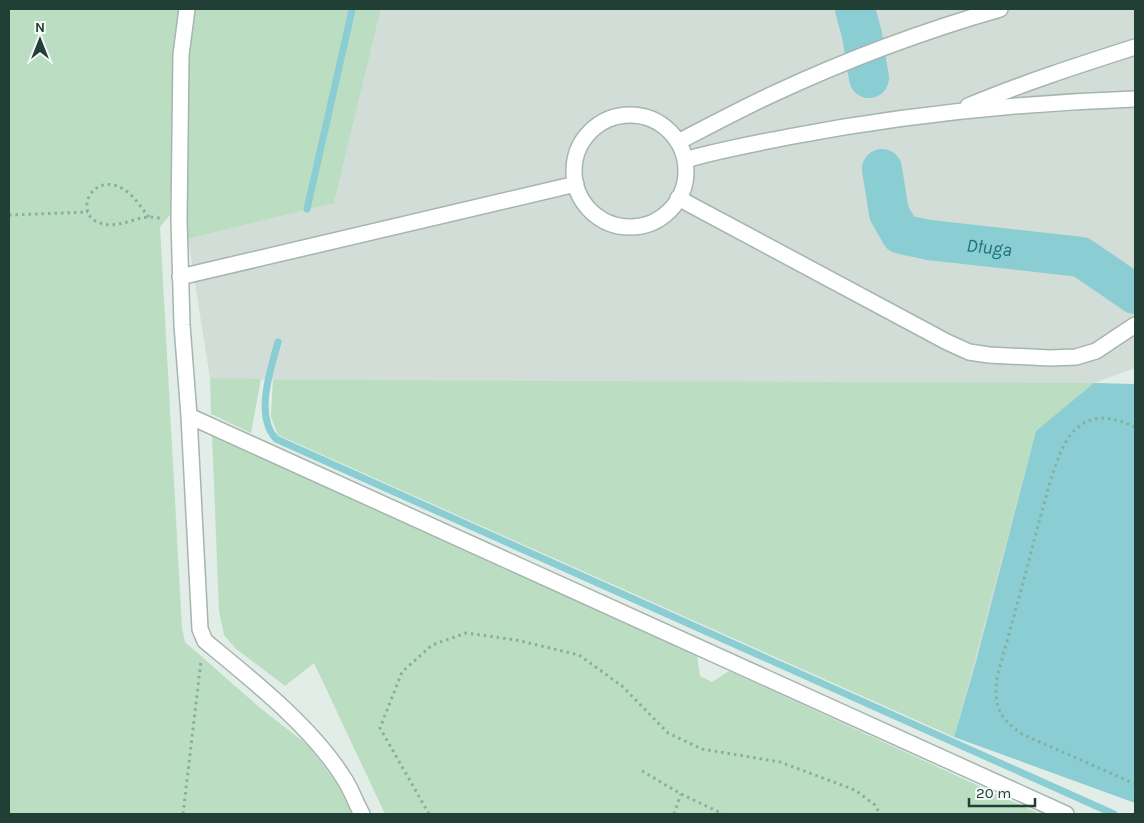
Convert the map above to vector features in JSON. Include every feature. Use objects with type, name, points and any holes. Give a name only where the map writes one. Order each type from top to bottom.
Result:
[{"type":"street","points":[[678,142],[772,94],[826,70],[962,20],[1000,9]]},
{"type":"street","points":[[186,13],[181,55],[180,277],[200,629],[205,641],[268,694],[318,744],[344,777],[362,814]]},
{"type":"street","points":[[956,112],[1021,84],[1135,47]]},
{"type":"street","points":[[684,160],[717,151],[898,118],[1038,105],[1135,99]]},
{"type":"street","points":[[627,114],[646,117],[662,125],[676,138],[684,154],[684,160],[686,173],[683,191],[673,207],[659,219],[642,226],[624,227],[606,222],[590,211],[580,196],[574,178],[574,160],[581,143],[593,128],[609,118],[627,114]]},
{"type":"street","points":[[180,277],[576,184]]},
{"type":"street","points":[[678,198],[969,352],[989,355],[1050,358],[1076,357],[1096,351],[1130,329]]},
{"type":"street","points":[[189,416],[1066,814]]},
{"type":"path","points":[[148,217],[130,194],[120,187],[109,183],[96,187],[89,194],[86,203],[88,212],[99,223],[113,225],[148,217],[179,220]]},
{"type":"path","points":[[9,215],[88,212]]},
{"type":"path","points":[[1135,427],[1121,420],[1108,418],[1081,424],[1062,448],[1045,501],[997,677],[996,693],[998,709],[1009,724],[1022,734],[1135,784]]},
{"type":"path","points":[[429,814],[380,728],[402,672],[432,645],[466,633],[516,640],[579,654],[622,686],[668,733],[702,749],[780,762],[855,790],[875,805],[880,814]]},
{"type":"path","points":[[183,814],[201,659],[205,641]]},
{"type":"path","points":[[642,771],[681,794],[723,814]]},
{"type":"path","points":[[674,814],[681,794]]},
{"type":"shaded area","points":[[381,9],[1135,9],[1135,368],[1094,383],[977,658],[954,737],[764,620],[278,435],[271,417],[273,380],[210,378],[188,239],[334,203]]},
{"type":"green space","points":[[9,9],[179,9],[174,52],[170,215],[160,227],[182,628],[185,642],[259,707],[309,746],[338,785],[352,814],[9,814]]},
{"type":"green space","points":[[192,9],[381,9],[334,203],[188,239],[186,166]]},
{"type":"green space","points":[[210,378],[261,379],[251,433],[211,414]]},
{"type":"green space","points":[[273,380],[1094,383],[1036,431],[954,737],[278,435],[271,417]]},
{"type":"green space","points":[[212,435],[697,655],[700,676],[712,682],[729,671],[1040,814],[385,814],[314,663],[285,686],[236,649],[224,635],[219,611]]},
{"type":"water","points":[[1094,383],[1135,384],[1135,803],[954,737],[977,658],[1036,431]]},
{"type":"waterway","name":"Długa","points":[[855,9],[862,35],[869,78]]},
{"type":"waterway","points":[[307,209],[352,10]]},
{"type":"waterway","name":"Długa","points":[[882,169],[889,213],[901,234],[929,240],[1081,257],[1135,294]]},
{"type":"waterway","points":[[278,342],[268,378],[265,405],[269,429],[276,439],[1114,814]]}]
